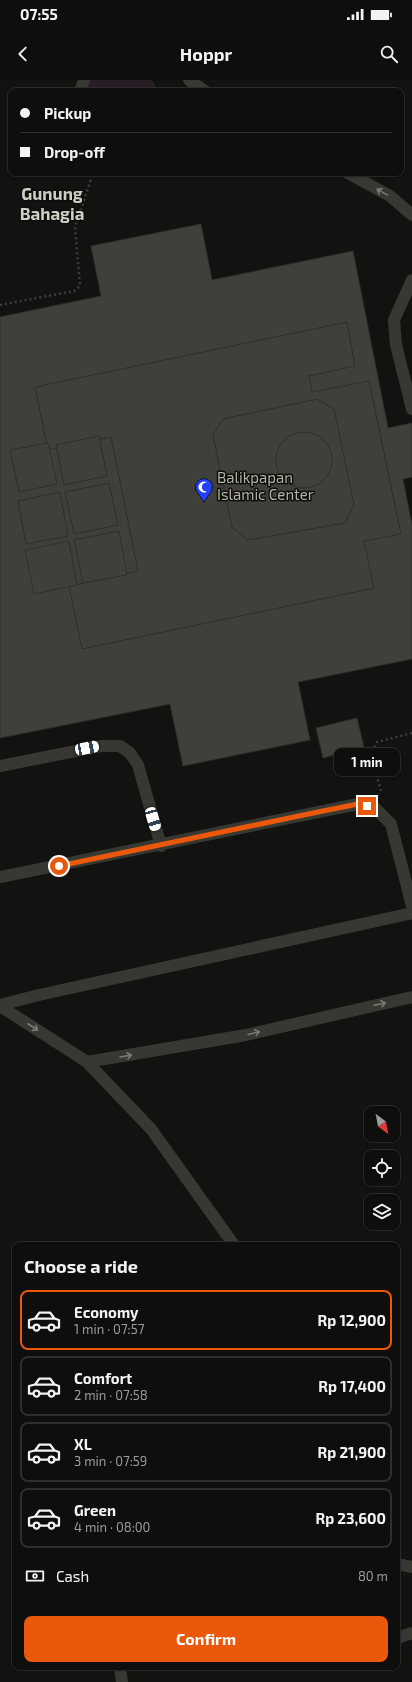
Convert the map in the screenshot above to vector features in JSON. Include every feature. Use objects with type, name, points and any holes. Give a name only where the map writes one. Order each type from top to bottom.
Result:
[{"type":"lane","points":[[189,80],[201,88]]},
{"type":"lane","points":[[353,176],[390,196],[412,215]]},
{"type":"lane","points":[[412,280],[394,320],[396,345],[412,409]]},
{"type":"lane","points":[[0,766],[100,746],[120,746],[130,753],[138,766],[161,846]]},
{"type":"lane","points":[[0,877],[161,846],[358,804],[375,808],[391,824],[412,906]]},
{"type":"lane","points":[[0,1005],[39,995],[412,914]]},
{"type":"lane","points":[[87,1062],[246,1035],[412,997]]},
{"type":"lane","points":[[0,1005],[87,1062],[151,1129],[232,1242]]},
{"type":"lane","points":[[400,1565],[412,1567]]},
{"type":"lane","points":[[400,1637],[412,1633]]},
{"type":"lane","points":[[120,1670],[122,1682]]},
{"type":"path","points":[[0,305],[74,291],[80,286],[75,227],[92,176]]},
{"type":"path","points":[[382,793],[371,755],[373,749],[377,742],[412,734]]},
{"type":"shaded area","points":[[90,80],[152,80],[157,88],[87,88]]},
{"type":"building","name":"Balikpapan Islamic Center","points":[[201,224],[212,280],[353,251],[388,428],[412,423],[412,477],[403,479],[412,525],[412,659],[298,682],[310,740],[183,766],[170,704],[0,738],[0,317],[101,296],[91,246]]},
{"type":"building","points":[[347,322],[355,366],[309,376],[312,392],[369,381],[401,534],[364,541],[374,588],[82,649],[69,586],[138,571],[111,437],[48,450],[35,387]]},
{"type":"building","points":[[317,399],[334,409],[354,505],[345,523],[248,540],[232,527],[213,435],[223,419]]},
{"type":"building","points":[[299,432],[309,432],[324,440],[330,449],[332,460],[330,471],[324,480],[309,488],[299,488],[288,483],[281,476],[276,465],[276,455],[281,444],[288,437]]},
{"type":"building","points":[[99,436],[107,476],[64,485],[56,445]]},
{"type":"building","points":[[48,443],[57,484],[19,492],[10,450]]},
{"type":"building","points":[[109,483],[118,525],[74,534],[65,492]]},
{"type":"building","points":[[60,492],[68,536],[26,544],[18,501]]},
{"type":"building","points":[[119,531],[127,575],[83,583],[74,540]]},
{"type":"building","points":[[69,541],[77,585],[34,594],[25,550]]},
{"type":"building","points":[[357,718],[364,747],[323,758],[316,728]]},
{"type":"place","name":"Balikpapan Islamic Center","points":[[204,502]]},
{"type":"district","name":"Gunung Bahagia","points":[[52,204]]},
{"type":"route","points":[[59,866],[358,804],[367,806]]}]
